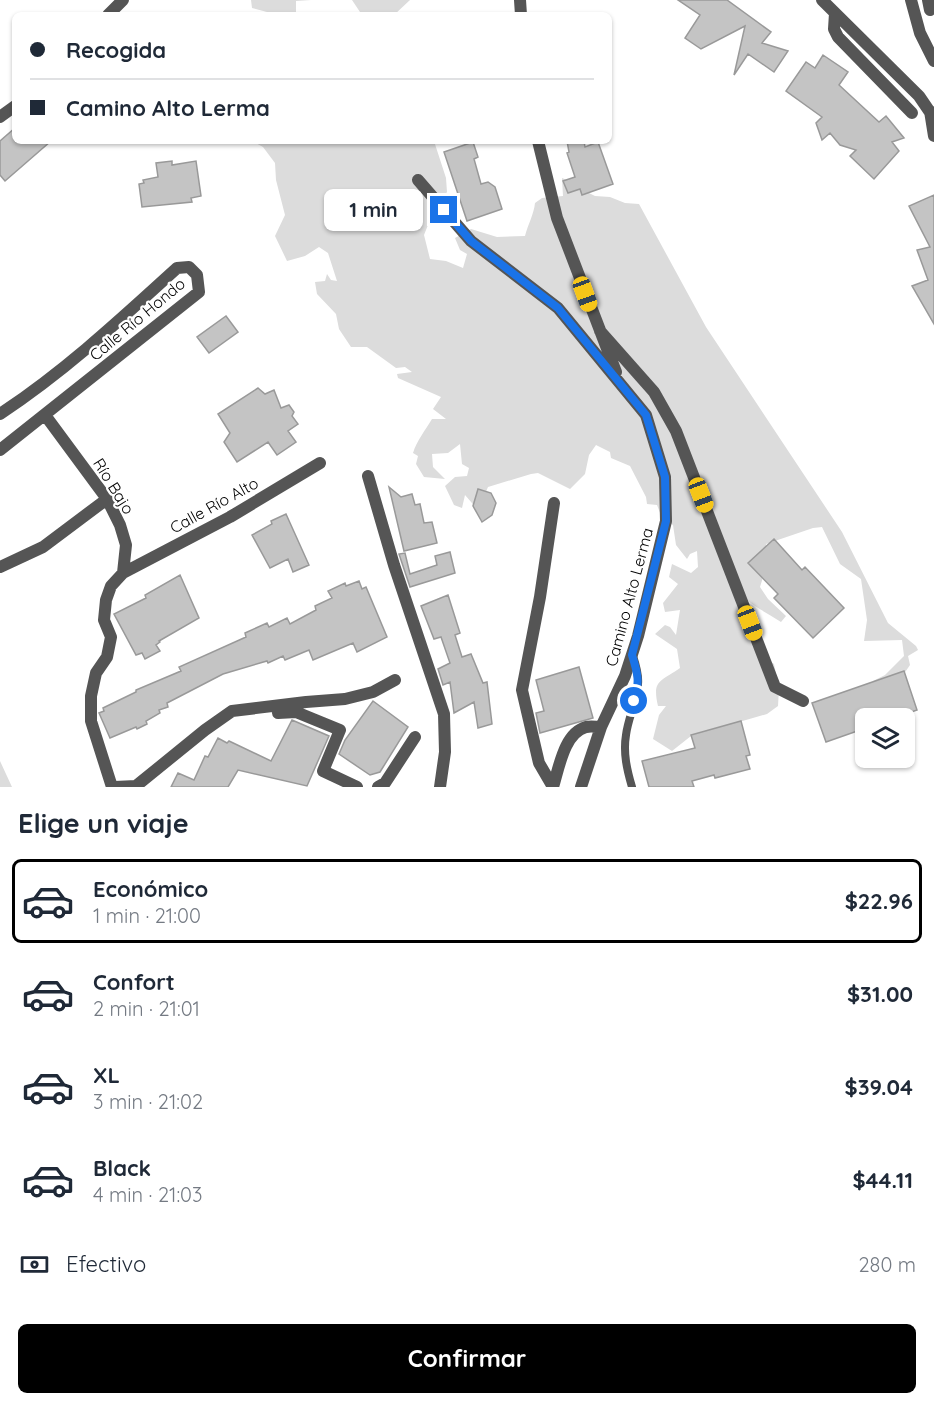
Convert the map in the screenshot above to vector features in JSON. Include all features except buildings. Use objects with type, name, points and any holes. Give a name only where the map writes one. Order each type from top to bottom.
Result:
[{"type":"street","points":[[111,12],[123,0]]},
{"type":"street","points":[[911,0],[920,33],[934,61]]},
{"type":"street","points":[[820,1],[919,96],[932,115],[934,136]]},
{"type":"street","points":[[835,13],[834,29],[838,37],[912,113]]},
{"type":"street","points":[[539,144],[557,218],[621,384]]},
{"type":"street","name":"Camino Alto Lerma","points":[[418,180],[471,241],[558,308],[646,415],[665,477],[666,521],[632,655],[601,727],[581,787]]},
{"type":"street","name":"Calle Río Hondo","points":[[0,414],[23,399],[106,332],[177,268],[189,267],[197,275],[199,292],[0,450]]},
{"type":"street","points":[[600,331],[654,392],[676,431],[775,687],[803,701]]},
{"type":"street","name":"Río Bajo","points":[[45,416],[107,500],[120,525],[126,545],[123,573],[111,586],[106,600],[104,620],[111,637],[107,657],[96,673],[92,696],[91,721],[114,787],[136,786],[232,711],[345,699],[373,692],[395,680]]},
{"type":"street","name":"Calle Río Alto","points":[[123,573],[230,517],[320,463]]},
{"type":"street","points":[[368,476],[394,565],[444,714],[445,752],[440,787]]},
{"type":"street","points":[[0,567],[43,547],[107,500]]},
{"type":"street","points":[[553,787],[539,763],[522,690],[540,597],[554,503]]},
{"type":"street","points":[[255,708],[264,714],[296,711],[340,730],[322,771],[357,787]]},
{"type":"street","points":[[553,787],[568,742],[578,731],[587,727],[601,727]]},
{"type":"street","points":[[378,787],[385,783],[415,737]]},
{"type":"lane","points":[[632,655],[638,672],[639,686],[628,723],[625,752],[626,768],[632,787]]},
{"type":"shaded area","points":[[251,0],[311,0],[296,1],[296,12],[267,12],[252,8]]},
{"type":"shaded area","points":[[352,0],[410,0],[397,12],[360,12]]},
{"type":"shaded area","points":[[258,144],[435,144],[446,178],[447,192],[437,206],[427,207],[430,220],[424,235],[430,259],[446,261],[463,268],[467,254],[460,250],[455,238],[471,229],[497,237],[525,236],[535,203],[542,198],[563,196],[562,178],[567,180],[572,188],[595,196],[639,204],[706,327],[842,532],[888,623],[916,646],[918,650],[908,656],[910,665],[899,681],[872,689],[873,681],[885,675],[904,656],[902,640],[864,641],[867,620],[861,579],[840,564],[822,527],[813,528],[766,544],[764,574],[760,587],[768,599],[786,616],[781,622],[747,600],[764,657],[774,664],[779,688],[778,706],[767,714],[691,736],[672,751],[653,739],[659,715],[666,706],[658,706],[657,686],[663,679],[680,668],[677,649],[655,634],[665,625],[670,627],[676,635],[680,610],[665,612],[663,603],[678,584],[669,577],[672,564],[691,573],[698,567],[697,551],[690,554],[687,559],[676,545],[673,525],[662,518],[657,505],[647,504],[646,497],[630,466],[611,458],[610,452],[596,445],[589,455],[585,474],[570,489],[538,473],[488,487],[478,510],[465,495],[462,508],[454,505],[445,486],[455,477],[467,476],[469,468],[462,464],[460,444],[448,453],[432,454],[433,467],[445,479],[424,477],[416,464],[418,456],[413,453],[432,419],[446,419],[433,409],[441,397],[398,378],[397,374],[412,372],[405,367],[396,368],[367,347],[351,347],[339,329],[336,314],[317,294],[315,282],[325,281],[327,274],[331,280],[337,281],[328,253],[319,247],[305,256],[287,261],[275,236],[285,215],[276,180],[275,163],[263,147]]},
{"type":"shaded area","points":[[0,761],[12,787],[0,787]]},
{"type":"route","points":[[444,210],[471,241],[558,308],[646,415],[665,477],[666,521],[632,655],[638,672],[639,686],[634,701]]}]
